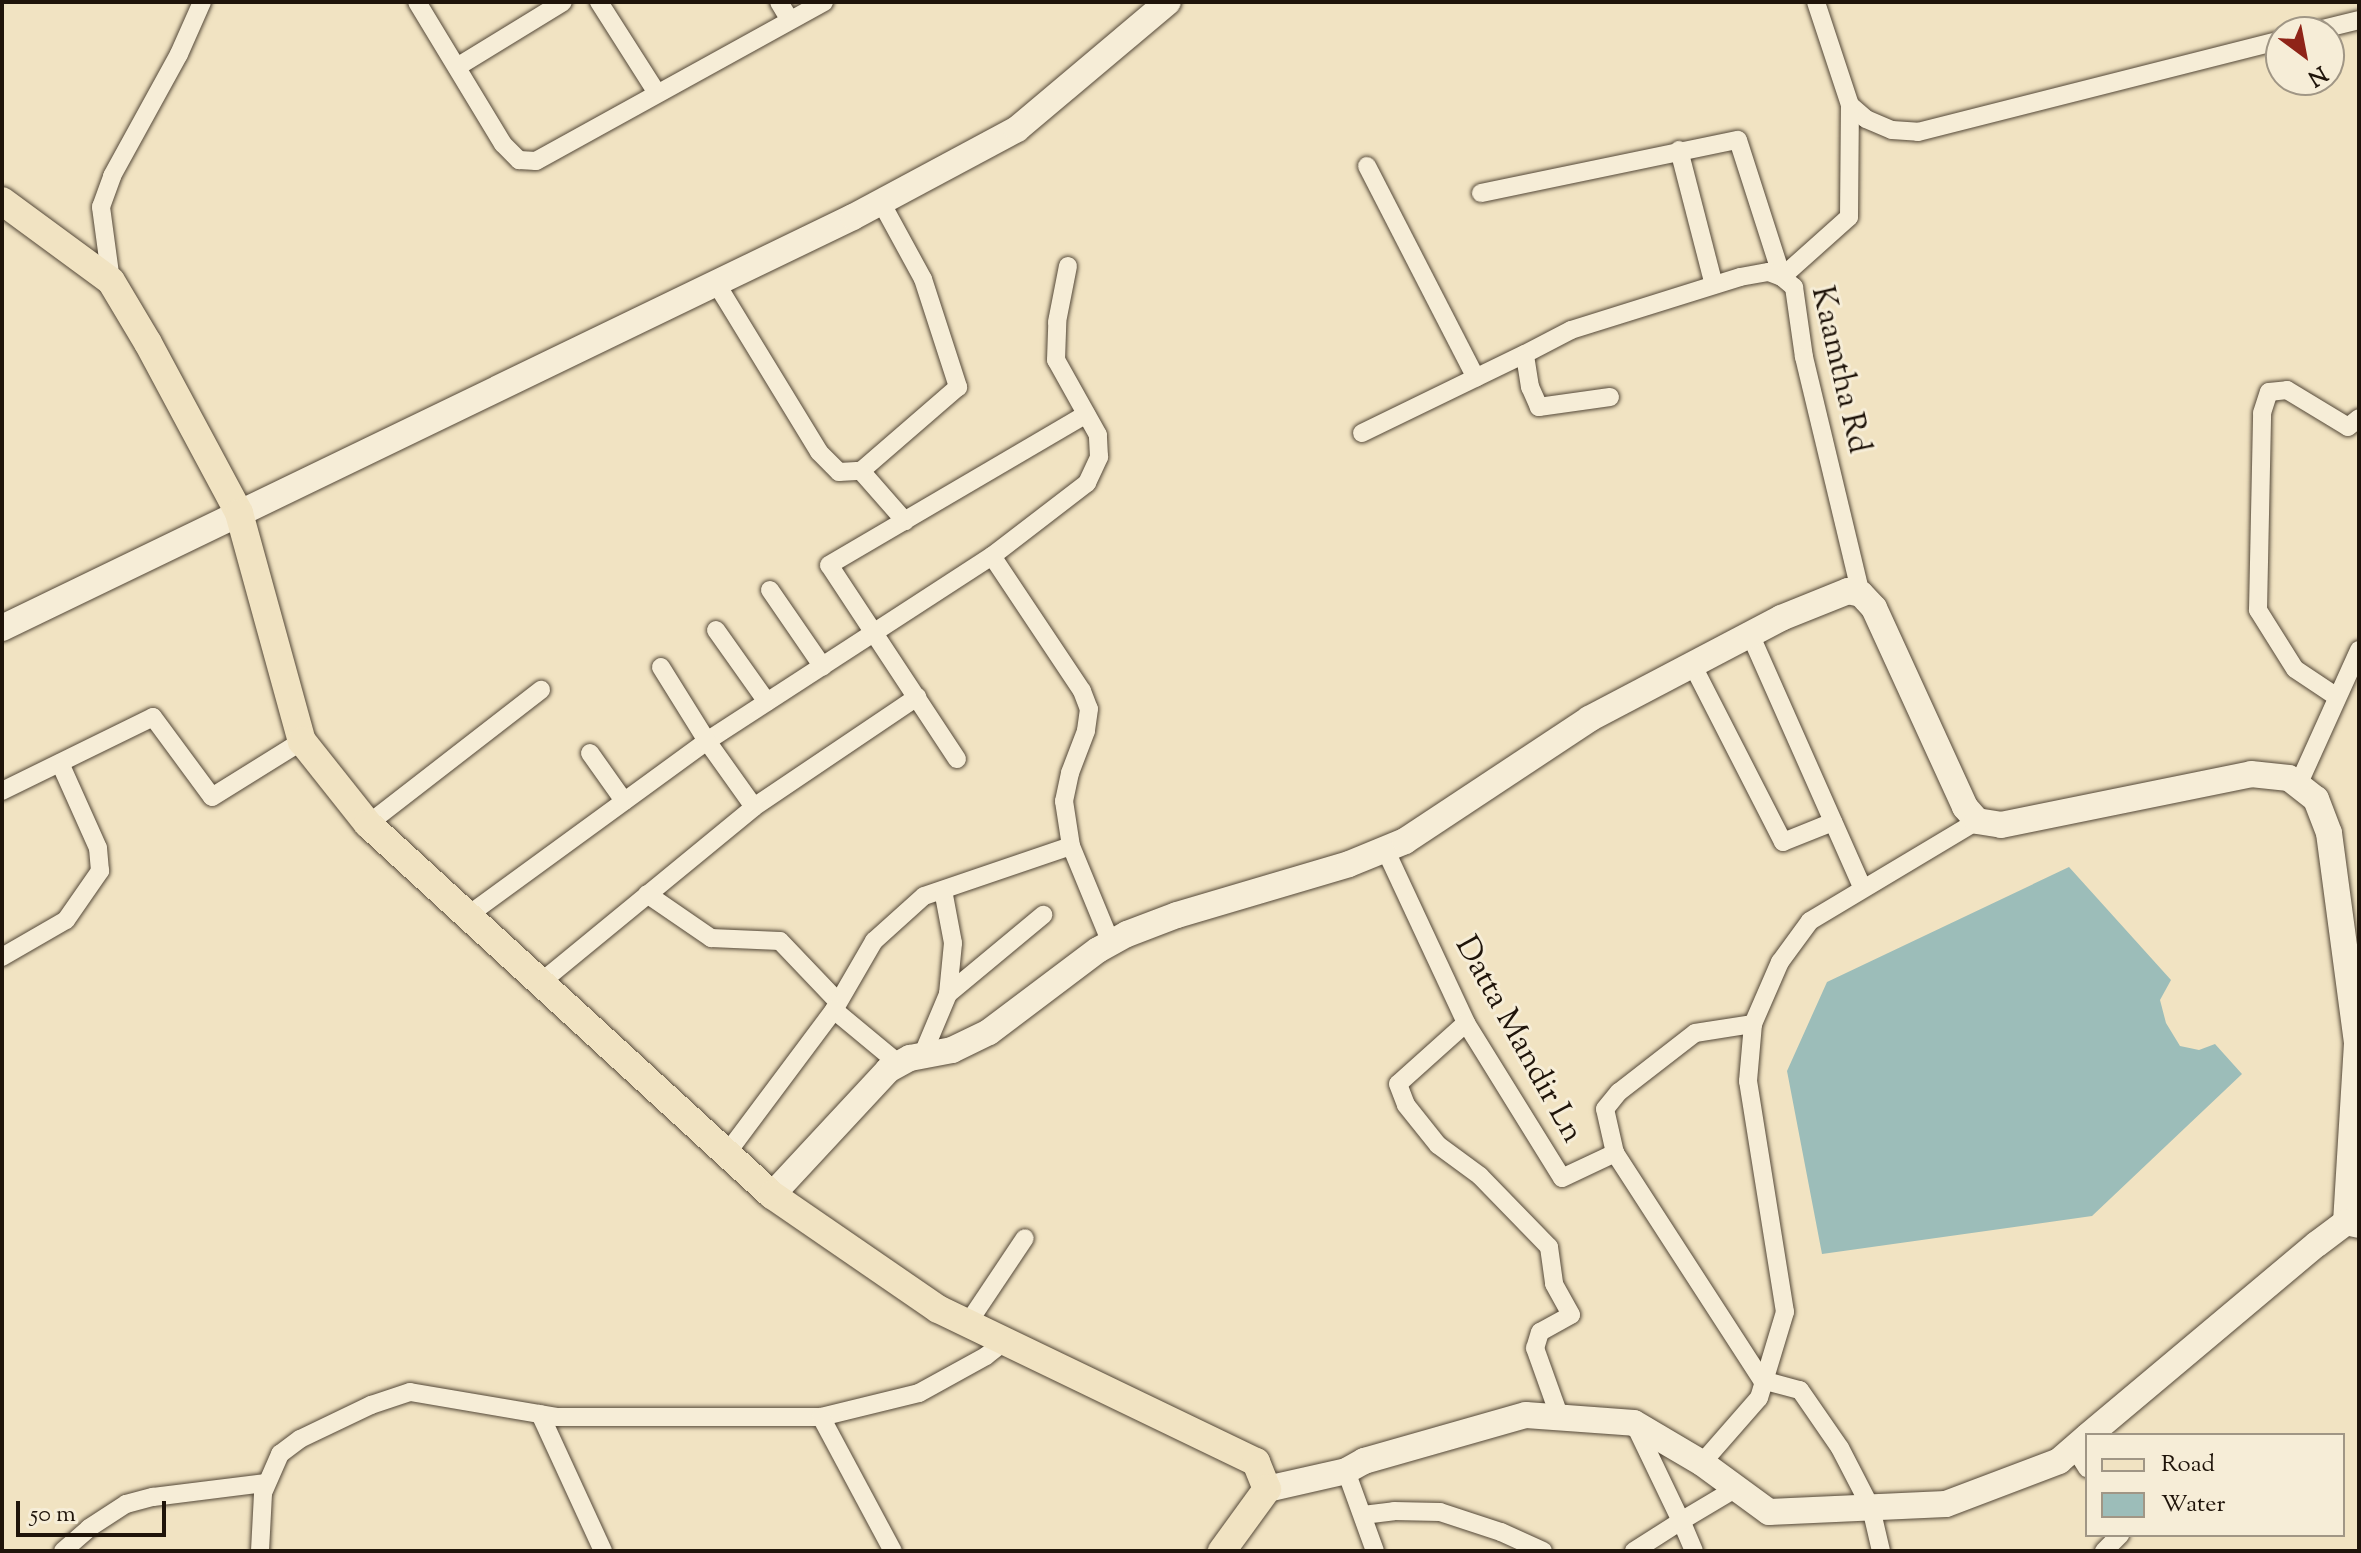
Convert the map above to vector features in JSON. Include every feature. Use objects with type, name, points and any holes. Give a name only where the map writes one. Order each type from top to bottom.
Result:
[{"type":"main road","points":[[2,201],[111,281],[239,513],[302,741],[368,824],[772,1195],[938,1309],[1256,1462],[1267,1489],[1222,1551]]},
{"type":"street","points":[[111,281],[101,207],[112,176],[179,54],[202,2]]},
{"type":"street","points":[[417,2],[503,144],[519,160],[536,161],[824,2]]},
{"type":"street","points":[[457,67],[563,2]]},
{"type":"street","points":[[599,2],[657,93]]},
{"type":"street","points":[[779,2],[790,20]]},
{"type":"street","points":[[2,628],[881,202],[1017,129],[1168,2]]},
{"type":"street","points":[[1362,433],[1571,330],[1714,285],[1769,272],[1782,277],[1849,217],[1850,105],[1816,2]]},
{"type":"street","points":[[1850,105],[1866,119],[1892,130],[1918,132],[2265,44]]},
{"type":"street","name":"Kaamtha Rd","points":[[1481,193],[1738,140],[1782,277],[1794,287],[1804,357],[1861,594]]},
{"type":"street","points":[[1679,150],[1714,285]]},
{"type":"street","points":[[1367,166],[1476,378]]},
{"type":"street","points":[[716,283],[819,452],[839,472],[861,471],[958,387],[923,279],[881,202]]},
{"type":"street","points":[[467,916],[707,741],[992,556],[1087,483],[1099,457],[1098,435],[1056,360],[1057,322],[1068,266]]},
{"type":"street","points":[[1525,354],[1530,387],[1539,407],[1610,397]]},
{"type":"street","points":[[2337,697],[2295,669],[2258,610],[2262,413],[2269,392],[2287,390],[2348,427],[2359,418]]},
{"type":"street","points":[[957,759],[829,565],[1086,414]]},
{"type":"street","points":[[861,471],[905,521]]},
{"type":"street","points":[[992,556],[1082,691],[1089,709],[1086,731],[1070,773],[1064,801],[1071,846],[1111,943]]},
{"type":"street","points":[[770,590],[823,667]]},
{"type":"street","points":[[772,1195],[867,1091],[911,1060],[952,1050],[989,1032],[1111,943],[1177,915],[1349,864],[1405,841],[1589,719],[1750,634],[1848,591],[1861,594],[1874,608],[1965,807],[1977,821]]},
{"type":"street","points":[[716,630],[767,702]]},
{"type":"street","points":[[1750,634],[1862,887]]},
{"type":"street","points":[[2299,783],[2359,650]]},
{"type":"street","points":[[1692,664],[1783,842],[1833,822]]},
{"type":"street","points":[[661,667],[707,741],[754,807]]},
{"type":"street","points":[[368,824],[541,690]]},
{"type":"street","points":[[540,983],[754,807],[917,697]]},
{"type":"street","points":[[2,791],[153,717],[212,797],[302,741]]},
{"type":"street","points":[[590,753],[624,801]]},
{"type":"street","points":[[2,957],[66,920],[100,871],[98,848],[60,763]]},
{"type":"street","points":[[1702,1463],[1759,1398],[1785,1312],[1748,1081],[1753,1024],[1780,962],[1810,921],[1862,887],[1977,821],[2001,825],[2251,774],[2289,778],[2316,799],[2329,833],[2357,1043],[2353,1224],[2101,1433]]},
{"type":"street","points":[[727,1153],[836,1006],[874,941],[924,896],[1071,846]]},
{"type":"street","name":"Datta Mandir Ln","points":[[1385,849],[1466,1023],[1562,1178],[1615,1153],[1762,1380]]},
{"type":"street","points":[[943,890],[953,943],[948,994]]},
{"type":"street","points":[[647,894],[711,938],[780,941],[836,1006],[911,1060]]},
{"type":"street","points":[[911,1060],[948,994],[1043,915]]},
{"type":"street","points":[[1466,1023],[1398,1084],[1406,1105],[1438,1145],[1480,1176],[1549,1247],[1554,1284],[1571,1315],[1540,1332],[1535,1348],[1560,1418]]},
{"type":"street","points":[[1615,1153],[1605,1109],[1619,1092],[1695,1033],[1753,1024]]},
{"type":"street","points":[[968,1323],[1025,1238]]},
{"type":"street","points":[[260,1551],[266,1483],[280,1454],[300,1439],[371,1405],[410,1392],[540,1414],[821,1417],[919,1393],[986,1356],[1005,1341]]},
{"type":"street","points":[[1762,1380],[1800,1390],[1840,1448],[1871,1508],[1881,1551]]},
{"type":"street","points":[[540,1414],[603,1551]]},
{"type":"street","points":[[1267,1489],[1346,1471],[1364,1461],[1526,1415],[1634,1423],[1702,1463],[1769,1512],[1946,1504],[2059,1461],[2084,1447]]},
{"type":"street","points":[[821,1417],[883,1548]]},
{"type":"street","points":[[1634,1423],[1694,1551]]},
{"type":"street","points":[[1346,1471],[1375,1551]]},
{"type":"street","points":[[63,1551],[89,1528],[126,1504],[153,1497],[266,1483]]},
{"type":"street","points":[[1634,1551],[1735,1489]]},
{"type":"street","points":[[1363,1515],[1394,1511],[1440,1512],[1501,1532],[1543,1551]]},
{"type":"water","points":[[2069,867],[2171,980],[2160,1000],[2166,1023],[2180,1046],[2199,1050],[2215,1044],[2242,1074],[2092,1216],[1822,1254],[1787,1071],[1827,982]]}]
